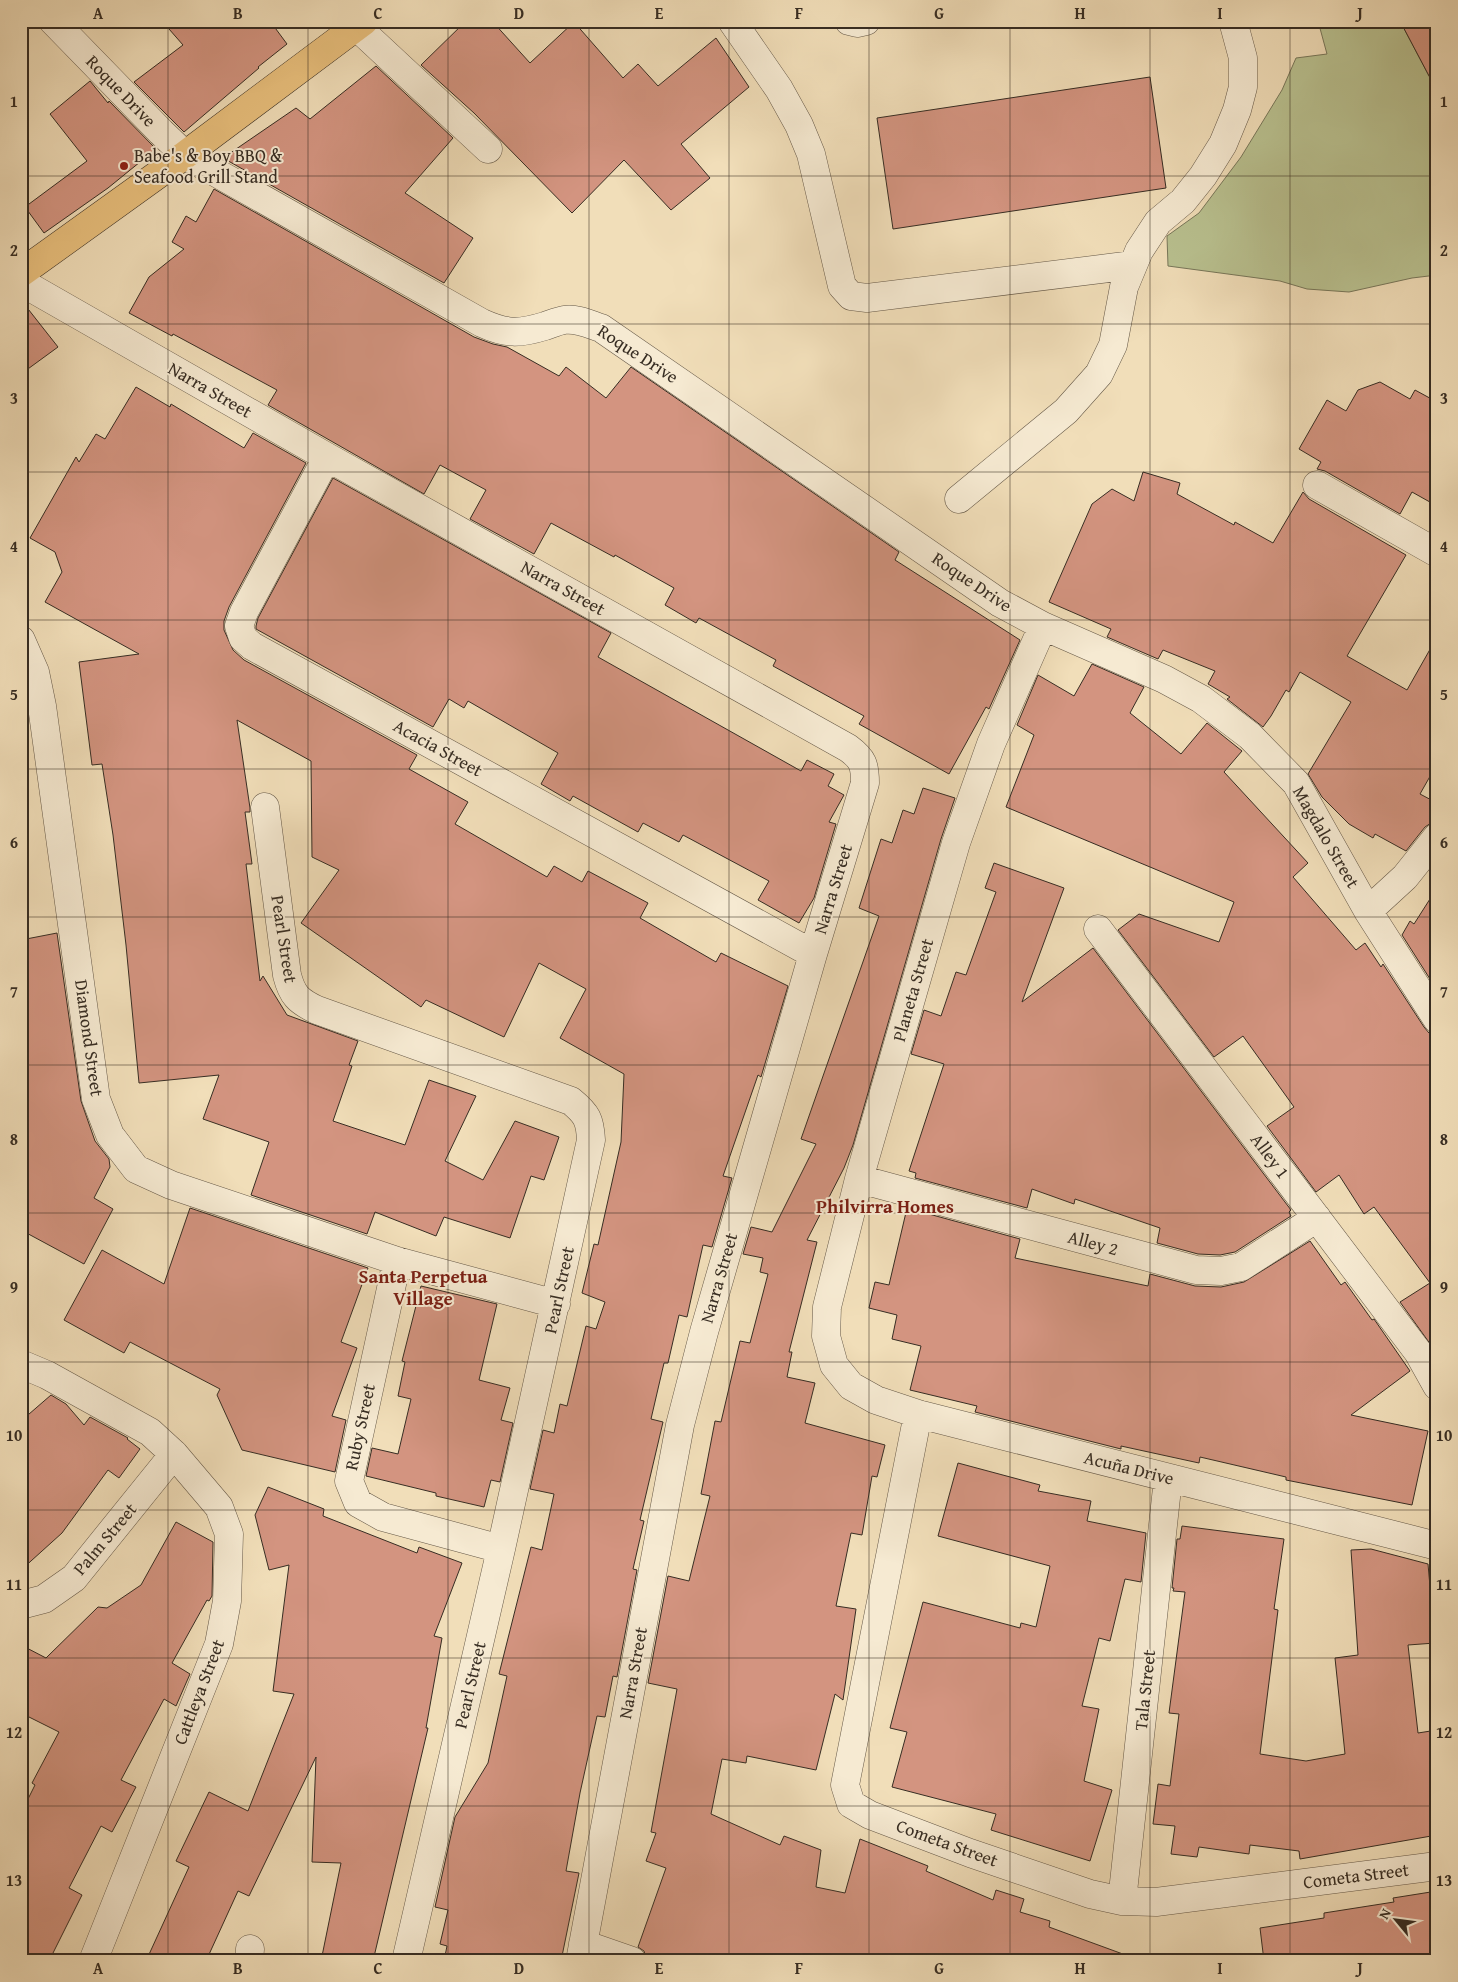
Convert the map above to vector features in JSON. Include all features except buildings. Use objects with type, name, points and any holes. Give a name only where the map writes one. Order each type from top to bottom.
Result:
[{"type":"main road","points":[[21,273],[186,155],[361,24]]},
{"type":"street","name":"Roque Drive","points":[[53,21],[161,132],[186,155],[499,331],[529,330],[563,320],[581,321],[601,328],[980,590],[1043,626]]},
{"type":"street","points":[[732,21],[779,89],[799,125],[811,154],[842,286],[851,296],[867,298],[1133,265]]},
{"type":"street","points":[[849,21],[857,23],[866,21]]},
{"type":"street","points":[[959,499],[1066,411],[1099,374],[1113,345],[1124,288],[1139,251],[1158,222],[1183,201],[1203,176],[1223,144],[1237,110],[1243,87],[1244,58],[1233,21]]},
{"type":"street","points":[[361,24],[488,149]]},
{"type":"street","name":"Narra Street","points":[[21,282],[859,756],[865,769],[865,783],[813,954],[704,1332],[680,1425],[581,1952]]},
{"type":"street","name":"Acacia Street","points":[[328,457],[244,612],[239,626],[243,638],[252,646],[813,954]]},
{"type":"street","points":[[1317,485],[1437,553]]},
{"type":"street","name":"Magdalo Street","points":[[1043,626],[1164,679],[1202,699],[1250,736],[1296,783],[1368,911],[1437,1019]]},
{"type":"street","name":"Planeta Street","points":[[834,1365],[826,1336],[827,1307],[859,1179],[956,843],[990,744],[1043,626]]},
{"type":"street","name":"Diamond Street","points":[[21,640],[35,672],[42,706],[96,1099],[110,1135],[136,1169],[172,1185],[397,1261],[556,1304]]},
{"type":"street","name":"Pearl Street","points":[[265,808],[287,975],[290,990],[302,1003],[572,1101],[584,1112],[590,1124],[591,1140],[556,1304],[406,1961]]},
{"type":"street","points":[[1368,911],[1404,877],[1437,836]]},
{"type":"street","name":"Alley 1","points":[[1098,929],[1418,1352],[1437,1386]]},
{"type":"street","name":"Alley 2","points":[[859,1179],[1196,1270],[1221,1272],[1241,1267],[1317,1218]]},
{"type":"street","name":"Ruby Street","points":[[397,1261],[349,1481],[358,1503],[384,1517],[501,1549]]},
{"type":"street","name":"Cattleya Street","points":[[21,1364],[47,1375],[150,1432],[174,1454],[219,1507],[229,1534],[227,1601],[219,1644],[93,1961]]},
{"type":"street","name":"Acuña Drive","points":[[834,1365],[850,1386],[876,1400],[918,1414],[1437,1546]]},
{"type":"street","name":"Cometa Street","points":[[918,1414],[845,1785],[851,1804],[870,1815],[970,1853],[1090,1894],[1122,1901],[1156,1902],[1437,1866]]},
{"type":"street","name":"Palm Street","points":[[21,1605],[44,1599],[74,1578],[174,1454]]},
{"type":"street","name":"Tala Street","points":[[1122,1901],[1168,1478]]},
{"type":"street","points":[[581,1952],[632,1961]]},
{"type":"green space","points":[[1318,21],[1400,21],[1429,76],[1437,84],[1434,85],[1437,91],[1437,275],[1412,278],[1349,292],[1307,289],[1280,281],[1168,266],[1167,236],[1199,213],[1241,157],[1282,90],[1296,58],[1327,54]]},
{"type":"place","name":"Babe's & Boy BBQ & Seafood Grill Stand","points":[[124,166]]},
{"type":"district","name":"Philvirra Homes","points":[[885,1206]]},
{"type":"district","name":"Santa Perpetua Village","points":[[423,1287]]}]
